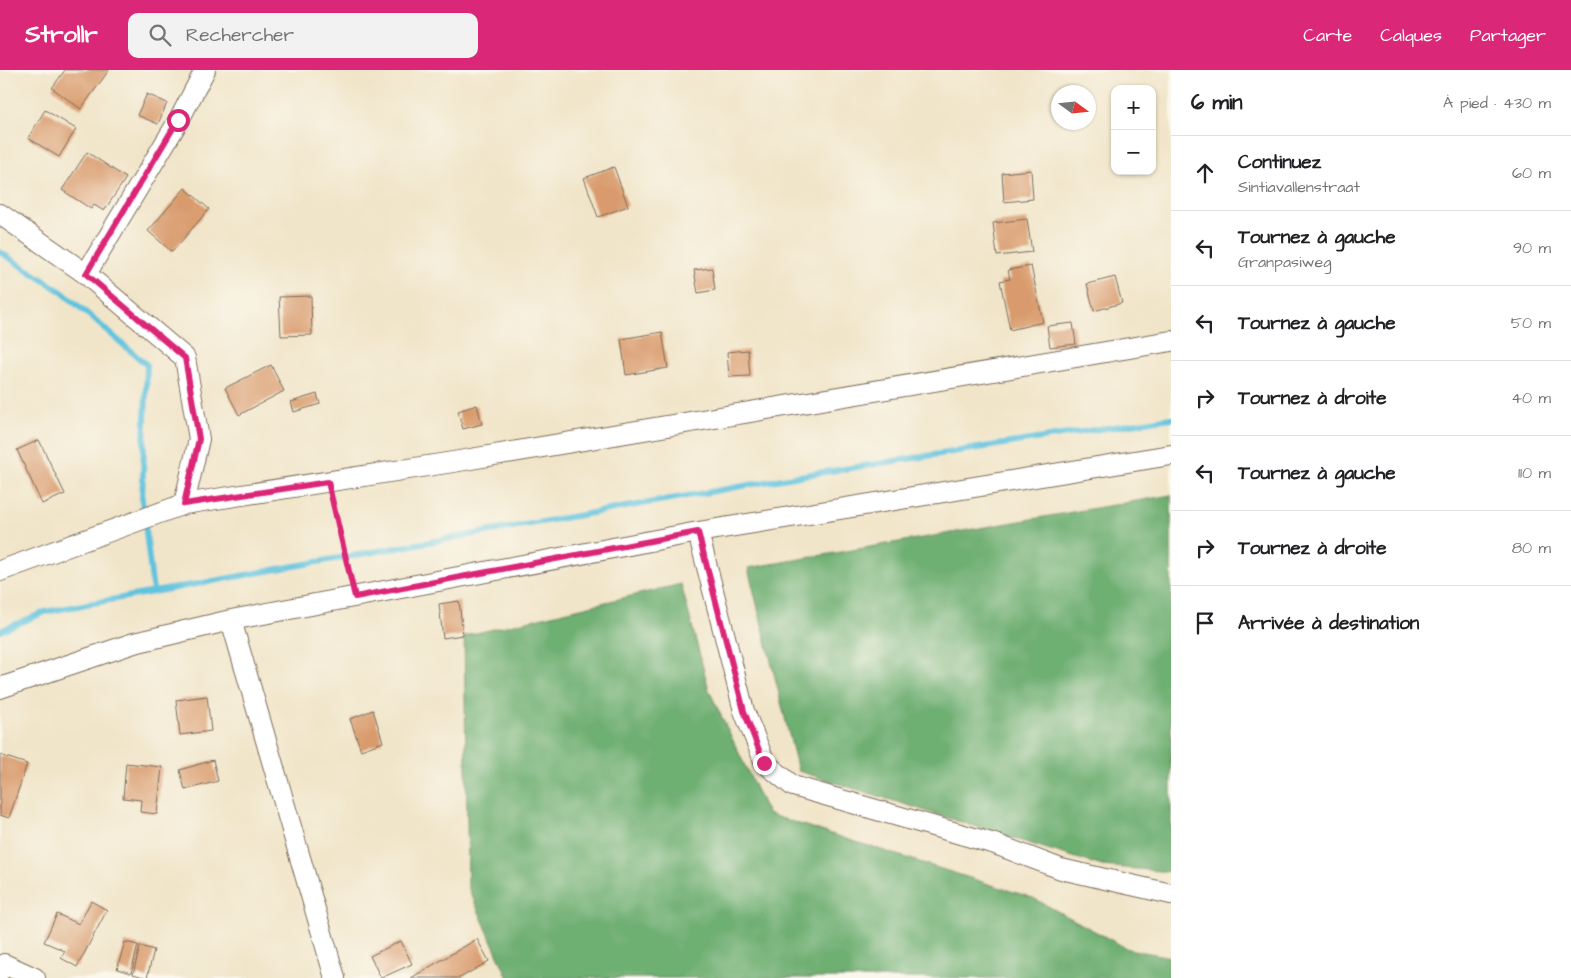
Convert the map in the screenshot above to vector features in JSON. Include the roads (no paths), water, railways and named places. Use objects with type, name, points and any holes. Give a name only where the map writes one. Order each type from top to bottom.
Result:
[{"type":"street","points":[[86,274],[206,70]]},
{"type":"street","points":[[0,214],[86,274],[185,358],[199,439],[184,504]]},
{"type":"street","points":[[0,570],[184,504],[328,482],[1171,341]]},
{"type":"street","points":[[0,688],[134,643],[231,620],[698,532],[1171,454]]},
{"type":"street","points":[[698,532],[744,711],[764,763],[793,786],[995,844],[1060,869],[1171,894]]},
{"type":"street","points":[[231,620],[334,978]]},
{"type":"street","points":[[1,965],[35,978]]},
{"type":"waterway","points":[[0,252],[62,292],[147,365],[142,500],[153,591]]},
{"type":"waterway","points":[[0,631],[45,612],[289,567],[805,475],[1171,418]]}]
